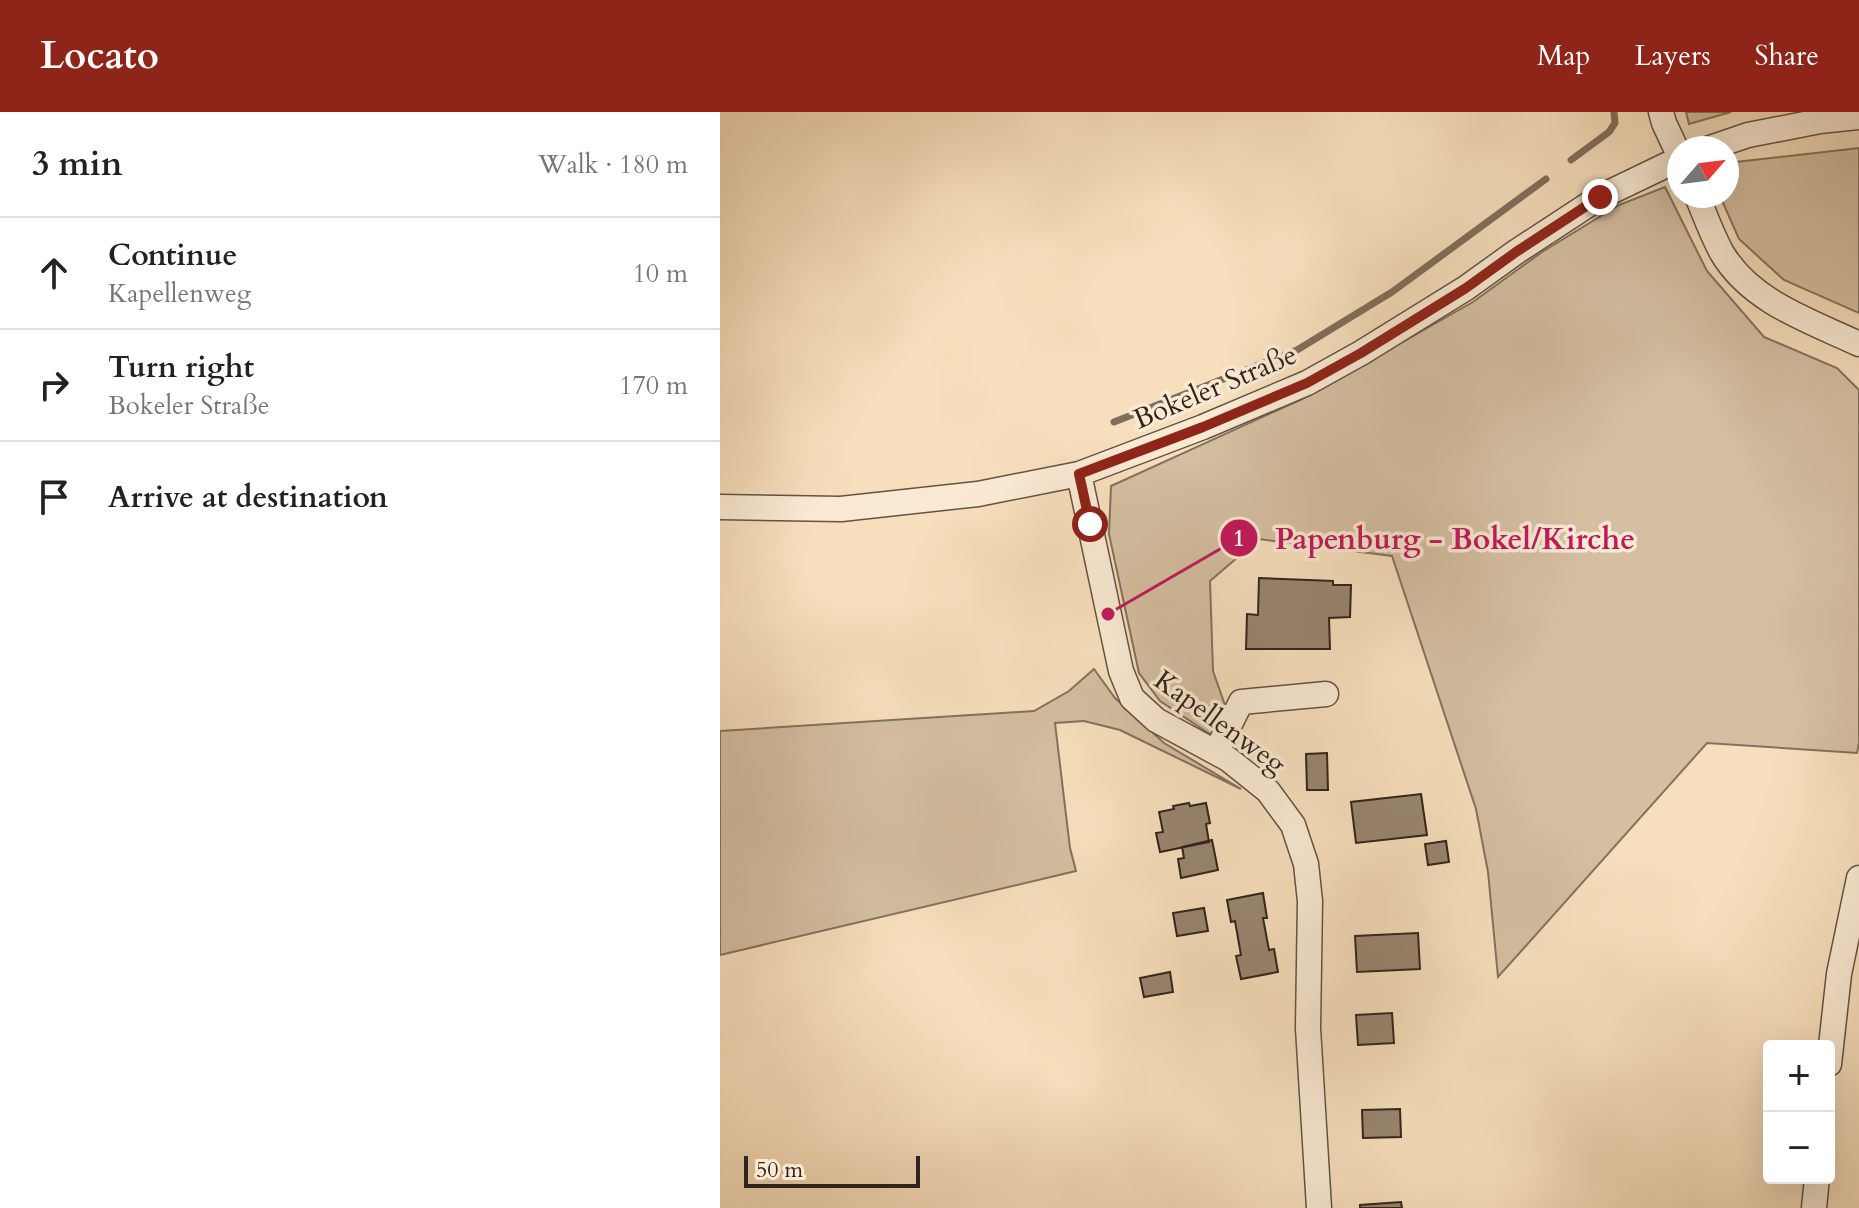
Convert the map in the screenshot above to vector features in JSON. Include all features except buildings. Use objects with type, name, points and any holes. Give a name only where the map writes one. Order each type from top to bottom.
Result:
[{"type":"street","points":[[1661,112],[1670,136]]},
{"type":"street","points":[[1739,138],[1820,121],[1859,117]]},
{"type":"street","name":"Bokeler Straße","points":[[720,507],[841,509],[978,494],[1079,474],[1307,383],[1466,288],[1600,197],[1667,157]]},
{"type":"street","points":[[1702,208],[1722,253],[1746,284],[1785,309],[1859,344]]},
{"type":"street","name":"Kapellenweg","points":[[1079,474],[1121,671],[1132,698],[1156,720],[1228,759],[1268,791],[1293,825],[1306,864],[1310,901],[1308,1028],[1319,1208]]},
{"type":"street","points":[[1216,752],[1241,702],[1326,694]]},
{"type":"street","points":[[1832,1040],[1839,974],[1859,878]]},
{"type":"street","points":[[1814,1208],[1816,1184]]},
{"type":"shaded area","points":[[1686,112],[1731,112],[1689,124]]},
{"type":"shaded area","points":[[1859,148],[1859,313],[1784,280],[1739,239],[1725,208],[1739,208],[1739,162]]},
{"type":"shaded area","points":[[1665,187],[1667,208],[1676,208],[1707,271],[1764,337],[1837,368],[1859,390],[1859,743],[1857,753],[1707,743],[1498,977],[1488,872],[1476,809],[1392,556],[1259,539],[1210,581],[1213,671],[1243,756],[1160,701],[1139,673],[1109,534],[1111,486],[1300,400],[1473,302],[1542,252],[1619,205]]},
{"type":"shaded area","points":[[1094,669],[1115,698],[1164,743],[1241,789],[1120,730],[1084,721],[1055,723],[1070,848],[1076,871],[720,955],[720,731],[1034,711],[1069,691]]},
{"type":"waterway","points":[[1571,160],[1609,132],[1615,123],[1614,112]]},
{"type":"waterway","points":[[1114,422],[1297,350],[1392,292],[1546,179]]},
{"type":"place","name":"Papenburg - Bokel/Kirche","points":[[1108,614]]},
{"type":"route","points":[[1090,524],[1079,474],[1307,383],[1466,288],[1600,197]]}]
